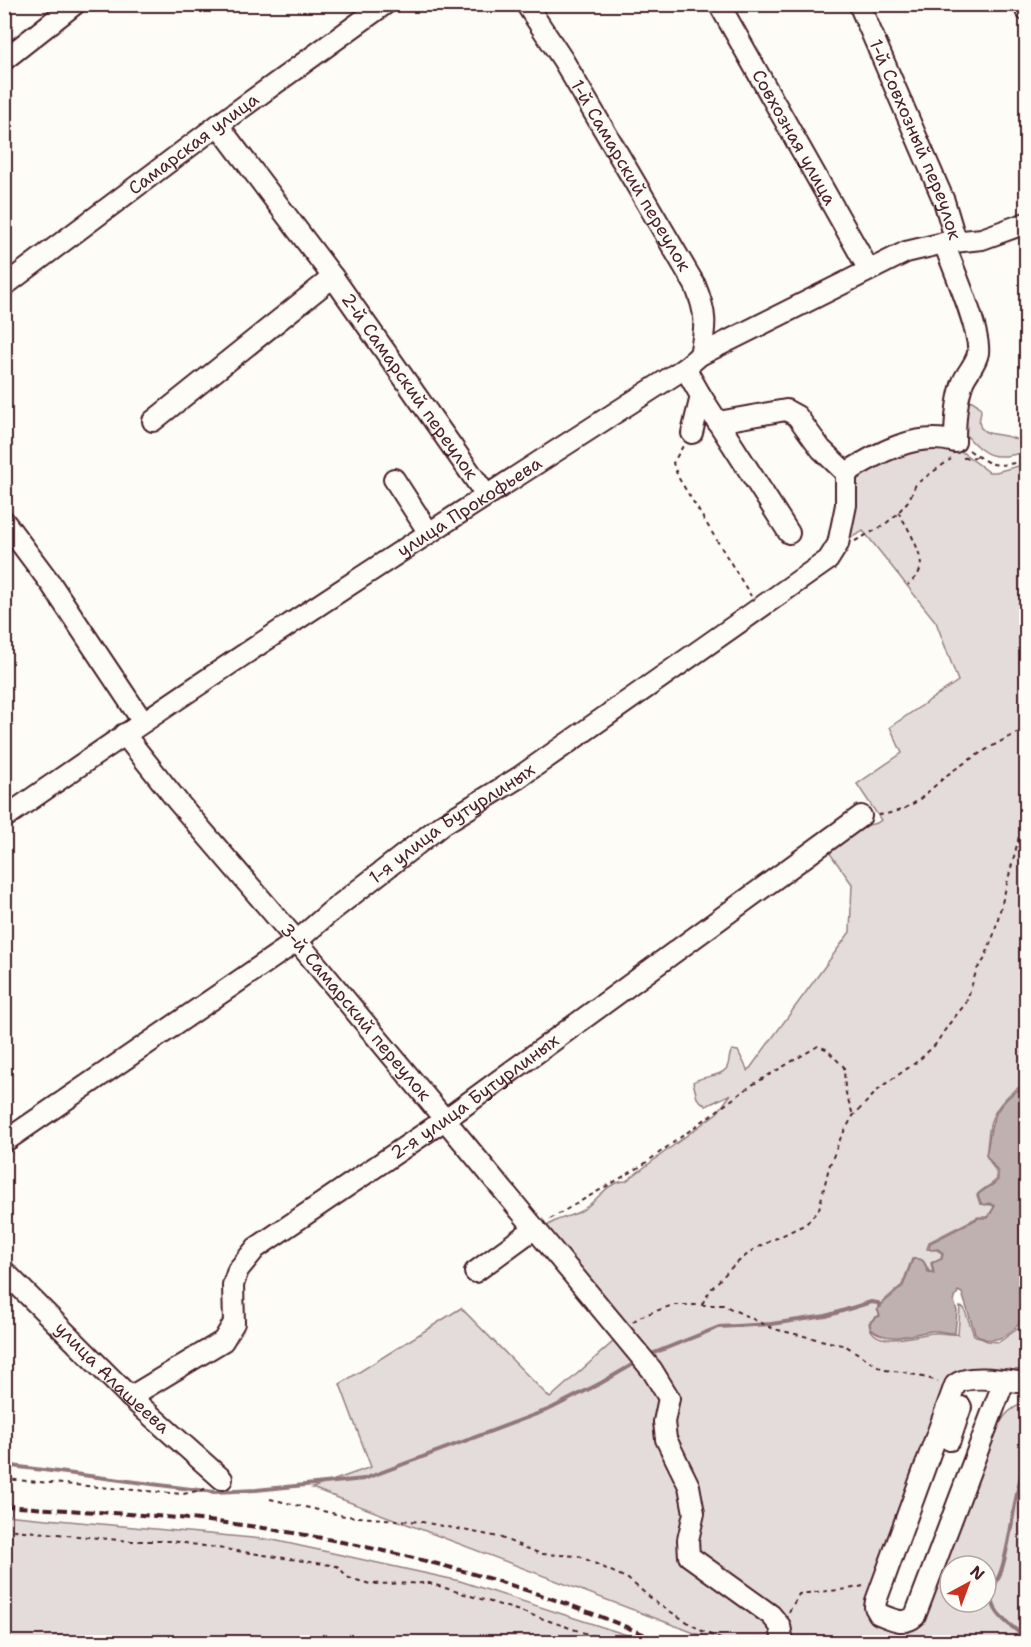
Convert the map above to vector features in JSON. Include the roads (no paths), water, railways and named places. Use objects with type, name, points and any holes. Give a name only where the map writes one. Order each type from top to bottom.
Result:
[{"type":"street","points":[[4,60],[75,4]]},
{"type":"street","name":"Самарская улица","points":[[4,286],[218,125],[385,4]]},
{"type":"street","name":"1-й Самарский переулок","points":[[526,4],[563,60],[695,285],[704,308],[705,328],[693,362]]},
{"type":"street","name":"Совхозная улица","points":[[718,4],[869,270]]},
{"type":"street","name":"1-й Совхозный переулок","points":[[859,4],[944,201],[950,242],[982,239],[1026,223]]},
{"type":"street","points":[[1024,4],[1026,10]]},
{"type":"street","name":"2-й Самарский переулок","points":[[218,125],[333,277],[486,495]]},
{"type":"street","points":[[718,422],[786,410],[797,416],[821,449],[846,473],[880,453],[918,441],[937,439],[957,453],[956,415],[963,382],[978,352],[974,328],[950,242]]},
{"type":"street","name":"улица Прокофьева","points":[[4,818],[124,734],[486,495],[693,362],[906,252],[950,242]]},
{"type":"street","name":"2-й Самарский переулок","points":[[153,421],[333,277]]},
{"type":"street","points":[[693,362],[701,396],[789,533]]},
{"type":"street","points":[[692,433],[701,396]]},
{"type":"street","name":"1-я улица Бутурлиных","points":[[4,1142],[297,941],[329,913],[444,824],[518,778],[828,560],[838,544],[846,504],[846,473]]},
{"type":"street","points":[[394,479],[429,533]]},
{"type":"street","points":[[4,521],[51,584],[143,722]]},
{"type":"street","name":"3-й Самарский переулок","points":[[124,734],[178,802],[446,1119],[652,1370],[669,1398],[664,1422],[666,1439],[689,1486],[694,1513],[688,1540],[689,1556],[771,1615],[781,1634]]},
{"type":"street","name":"2-я улица Бутурлиных","points":[[130,1397],[223,1341],[234,1323],[233,1285],[238,1270],[256,1248],[446,1119],[861,816]]},
{"type":"street","points":[[475,1272],[535,1228]]},
{"type":"street","name":"улица Алашеева","points":[[4,1271],[130,1397],[222,1479]]},
{"type":"street","points":[[963,1382],[876,1601],[875,1607],[879,1614],[902,1622],[913,1619],[918,1610],[1004,1381]]},
{"type":"street","points":[[963,1382],[1026,1383]]},
{"type":"street","points":[[950,1440],[963,1382]]},
{"type":"waterway","points":[[649,1355],[719,1327],[771,1324],[826,1316],[871,1302],[878,1303],[880,1306]]},
{"type":"waterway","points":[[4,1465],[214,1492],[364,1479],[550,1409],[637,1362]]},
{"type":"waterway","points":[[1026,1459],[1018,1487],[1005,1557],[992,1597],[996,1611],[1026,1638]]},
{"type":"railway","points":[[4,1506],[226,1523],[360,1546],[514,1586],[564,1603],[661,1642]]}]
